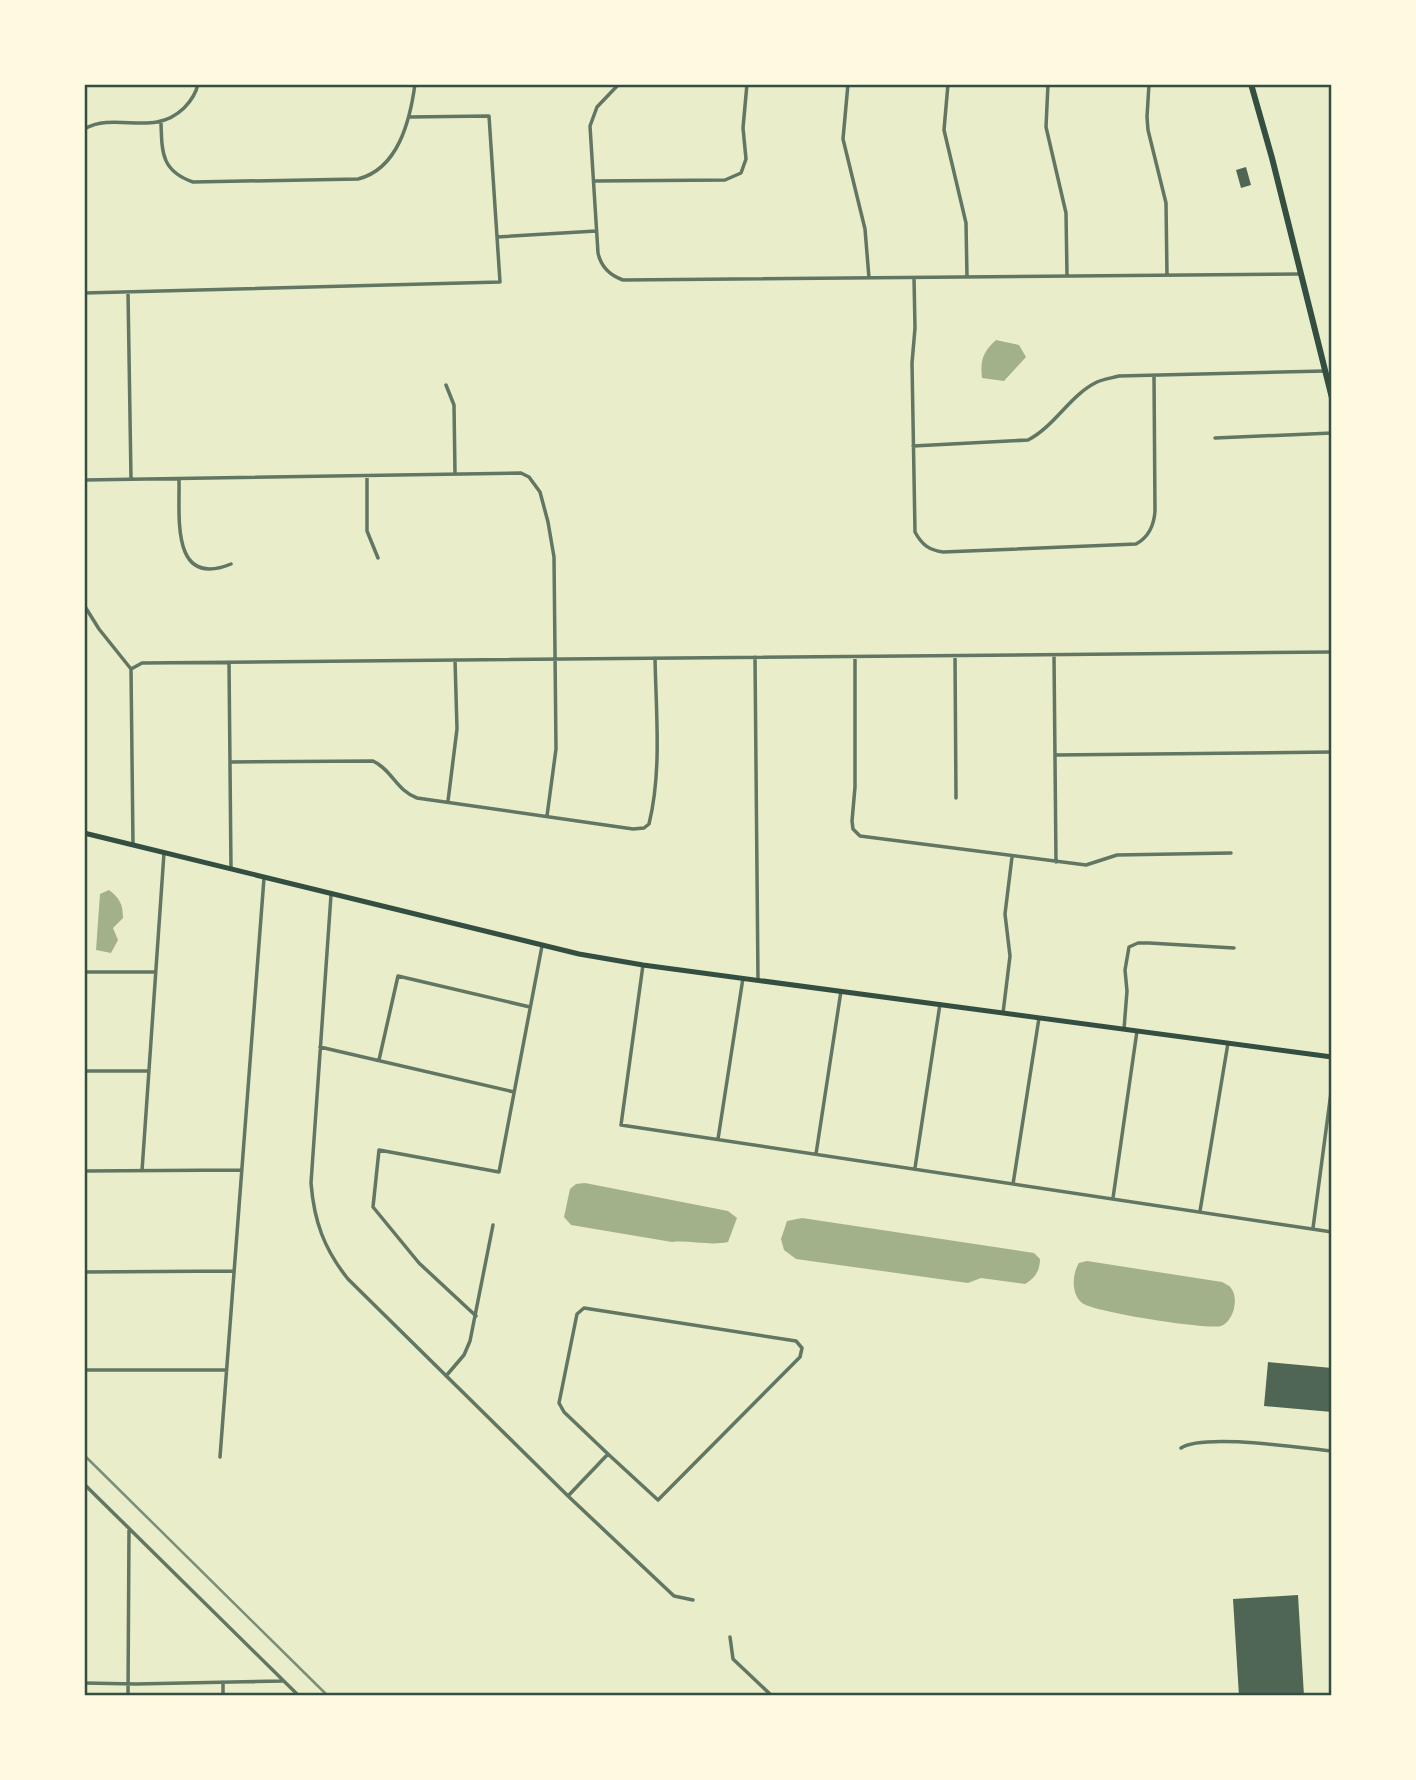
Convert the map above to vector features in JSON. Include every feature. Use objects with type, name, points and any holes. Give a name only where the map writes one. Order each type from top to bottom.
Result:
[{"type":"main road","points":[[1251,84],[1332,398]]},
{"type":"main road","points":[[84,833],[542,946],[643,965],[1332,1056]]},
{"type":"street","points":[[84,129],[99,122],[161,123],[189,103],[198,84]]},
{"type":"street","points":[[161,123],[162,155],[168,166],[192,182],[347,180],[368,177],[389,161],[409,117],[415,84]]},
{"type":"street","points":[[619,84],[594,113],[590,126],[600,262],[609,274],[623,280],[1301,274]]},
{"type":"street","points":[[593,181],[725,180],[741,173],[746,159],[743,128],[747,84]]},
{"type":"street","points":[[848,84],[843,139],[865,229],[869,278]]},
{"type":"street","points":[[948,84],[944,130],[966,223],[968,277]]},
{"type":"street","points":[[1048,84],[1045,127],[1066,213],[1067,276]]},
{"type":"street","points":[[1149,84],[1148,130],[1166,203],[1167,275]]},
{"type":"street","points":[[84,293],[500,282],[489,116],[409,117]]},
{"type":"street","points":[[497,237],[596,231]]},
{"type":"street","points":[[914,278],[915,532],[932,550],[943,552],[1136,544],[1145,539],[1154,522],[1154,375]]},
{"type":"street","points":[[128,292],[131,479]]},
{"type":"street","points":[[913,446],[1028,440],[1042,433],[1081,394],[1096,383],[1119,376],[1325,371]]},
{"type":"street","points":[[446,385],[455,411],[455,474]]},
{"type":"street","points":[[1215,438],[1332,433]]},
{"type":"street","points":[[84,480],[521,473],[529,477],[540,492],[554,557],[556,749],[547,816]]},
{"type":"street","points":[[367,476],[367,531],[378,558]]},
{"type":"street","points":[[179,479],[180,539],[183,551],[188,559],[206,569],[231,564]]},
{"type":"street","points":[[84,605],[99,629],[131,669],[133,845]]},
{"type":"street","points":[[131,669],[142,663],[1332,652]]},
{"type":"street","points":[[1054,655],[1056,862]]},
{"type":"street","points":[[955,656],[957,798]]},
{"type":"street","points":[[755,657],[758,980]]},
{"type":"street","points":[[855,657],[855,787],[852,821],[853,829],[860,836],[1086,866],[1117,855],[1136,853],[1231,853]]},
{"type":"street","points":[[230,762],[373,761],[384,767],[410,796],[633,828],[646,826],[649,824],[655,790],[655,658]]},
{"type":"street","points":[[448,802],[457,729],[456,660]]},
{"type":"street","points":[[229,662],[230,869]]},
{"type":"street","points":[[1055,754],[1332,752]]},
{"type":"street","points":[[142,1171],[164,853]]},
{"type":"street","points":[[1003,1013],[1010,956],[1005,914],[1012,857]]},
{"type":"street","points":[[220,1457],[264,878]]},
{"type":"street","points":[[331,895],[311,1183],[316,1221],[328,1251],[348,1279],[568,1496],[674,1596],[693,1600]]},
{"type":"street","points":[[1124,1029],[1129,947],[1138,943],[1149,943],[1234,948]]},
{"type":"street","points":[[476,1316],[419,1263],[373,1207],[379,1150],[499,1172],[542,946]]},
{"type":"street","points":[[643,965],[621,1125],[1332,1231]]},
{"type":"street","points":[[84,972],[156,972]]},
{"type":"street","points":[[379,1060],[398,976],[530,1007]]},
{"type":"street","points":[[718,1139],[743,978]]},
{"type":"street","points":[[816,1154],[841,991]]},
{"type":"street","points":[[915,1169],[940,1004]]},
{"type":"street","points":[[1013,1184],[1039,1018]]},
{"type":"street","points":[[1113,1198],[1137,1031]]},
{"type":"street","points":[[1200,1211],[1228,1043]]},
{"type":"street","points":[[320,1046],[514,1092]]},
{"type":"street","points":[[84,1071],[149,1071]]},
{"type":"street","points":[[1313,1228],[1332,1085]]},
{"type":"street","points":[[84,1171],[242,1170]]},
{"type":"street","points":[[446,1376],[464,1355],[470,1341],[493,1224]]},
{"type":"street","points":[[84,1272],[234,1271]]},
{"type":"street","points":[[584,1308],[796,1341],[802,1348],[800,1357],[658,1500],[607,1454],[564,1412],[559,1403],[577,1314],[584,1308]]},
{"type":"street","points":[[84,1370],[227,1370]]},
{"type":"street","points":[[1181,1448],[1188,1443],[1212,1441],[1332,1451]]},
{"type":"street","points":[[568,1496],[607,1454]]},
{"type":"street","points":[[84,1484],[299,1696]]},
{"type":"street","points":[[128,1696],[129,1528]]},
{"type":"street","points":[[730,1637],[733,1659],[772,1696]]},
{"type":"street","points":[[84,1683],[283,1681]]},
{"type":"street","points":[[223,1682],[223,1696]]},
{"type":"shaded area","points":[[996,340],[1019,345],[1026,357],[1004,381],[982,378],[983,357]]},
{"type":"shaded area","points":[[109,890],[120,902],[123,918],[113,928],[118,940],[111,953],[96,950],[100,894]]},
{"type":"shaded area","points":[[585,1183],[728,1211],[737,1218],[728,1242],[714,1243],[672,1242],[571,1225],[564,1217],[570,1189],[576,1184]]},
{"type":"shaded area","points":[[802,1218],[1034,1253],[1040,1259],[1039,1267],[1034,1277],[1025,1284],[981,1278],[968,1283],[796,1259],[784,1250],[781,1239],[787,1221]]},
{"type":"shaded area","points":[[1087,1261],[1222,1282],[1230,1287],[1235,1297],[1232,1314],[1221,1326],[1212,1327],[1091,1307],[1078,1299],[1074,1284],[1079,1263]]},
{"type":"building","points":[[1246,167],[1251,185],[1241,188],[1236,170]]},
{"type":"building","points":[[1268,1362],[1332,1368],[1332,1412],[1264,1406]]},
{"type":"building","points":[[1298,1595],[1304,1696],[1239,1696],[1233,1599]]},
{"type":"railway","points":[[84,1455],[328,1696]]}]
